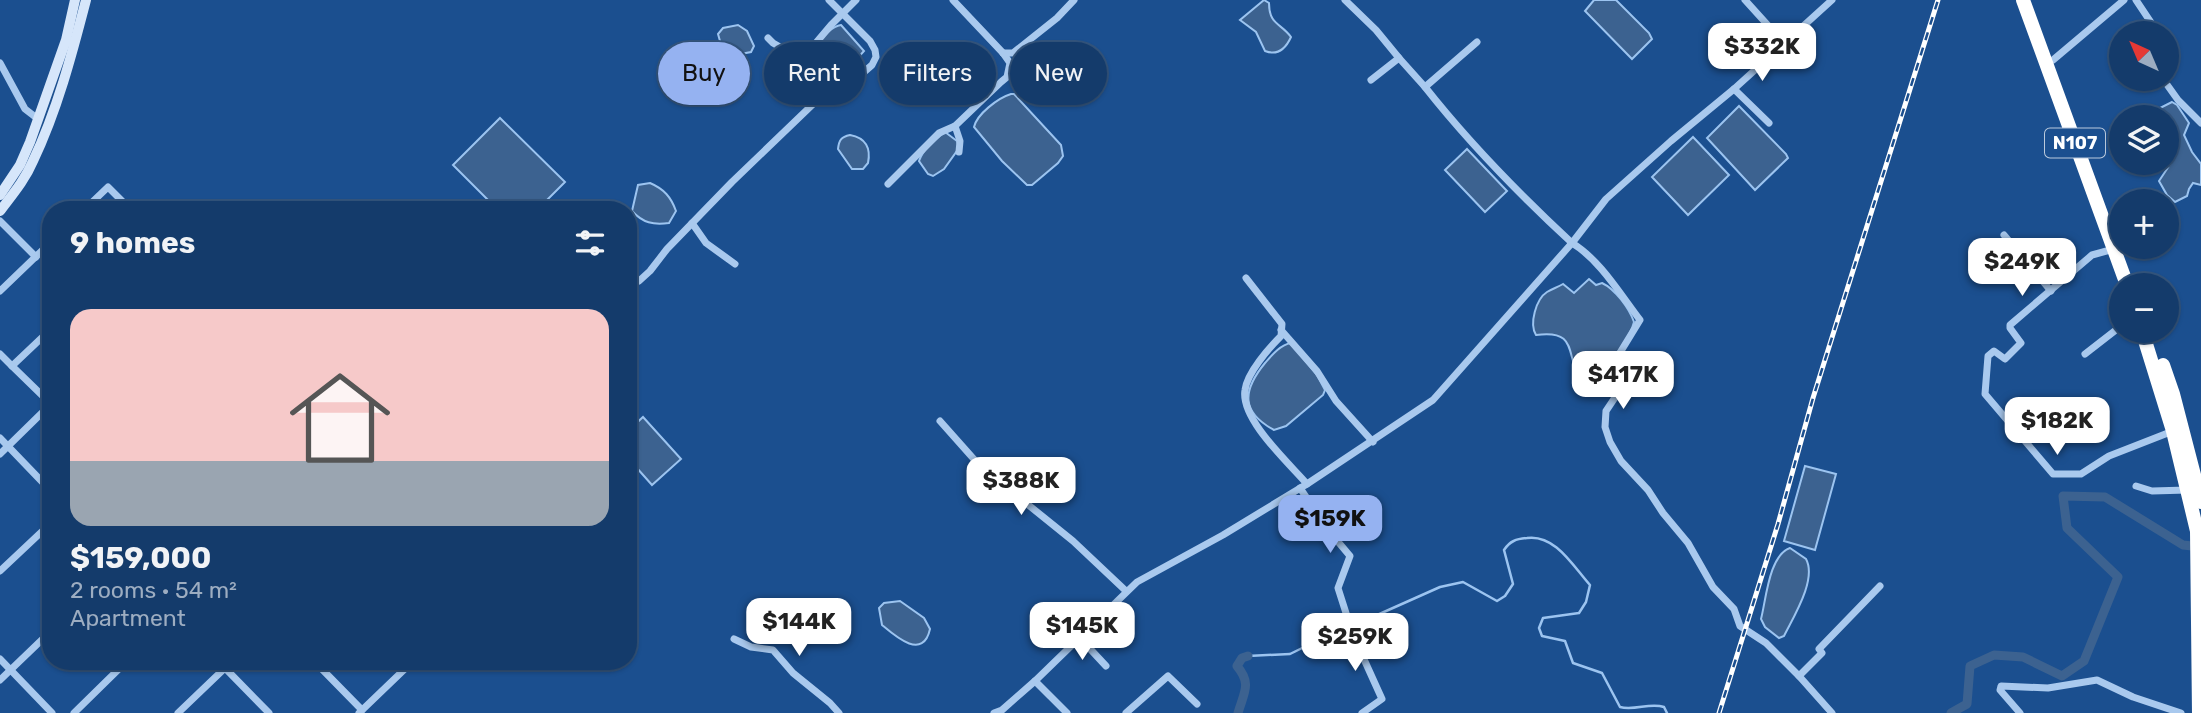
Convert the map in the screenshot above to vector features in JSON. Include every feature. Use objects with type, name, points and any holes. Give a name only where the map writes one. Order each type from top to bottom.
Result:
[{"type":"highway","name":"N107","points":[[2023,0],[2109,235]]},
{"type":"highway","name":"N107","points":[[2031,0],[2130,273]]},
{"type":"highway","points":[[2146,343],[2173,431],[2197,531],[2199,713]]},
{"type":"highway","points":[[2154,343],[2173,394],[2201,502]]},
{"type":"main road","points":[[0,195],[20,165],[38,119],[66,40],[75,0]]},
{"type":"main road","points":[[0,211],[33,162],[59,92],[86,0]]},
{"type":"street","points":[[637,282],[798,117],[835,83],[863,72],[872,65],[876,57],[870,41],[829,0]]},
{"type":"street","points":[[768,38],[801,58],[815,47],[831,25],[856,0]]},
{"type":"street","points":[[888,184],[939,133],[954,126],[1007,77],[1010,63],[1003,53],[953,0]]},
{"type":"street","points":[[1003,53],[1013,53],[1057,18],[1074,0]]},
{"type":"street","points":[[1345,0],[1376,30],[1461,132],[1503,177],[1603,271],[1640,320],[1618,356],[1616,396],[1606,411],[1605,427],[1610,442],[1621,461],[1688,542],[1713,587],[1734,609],[1740,626],[1766,643],[1832,713]]},
{"type":"street","points":[[1745,0],[1784,43]]},
{"type":"street","points":[[994,713],[1002,710],[1035,681],[1137,582],[1223,535],[1303,486],[1433,400],[1572,243],[1606,199],[1832,0]]},
{"type":"street","points":[[2053,60],[2124,0]]},
{"type":"street","points":[[2136,0],[2150,21]]},
{"type":"street","points":[[1425,87],[1477,42]]},
{"type":"street","points":[[1371,80],[1399,58]]},
{"type":"street","points":[[0,63],[25,109],[38,119]]},
{"type":"street","points":[[1734,89],[1769,123]]},
{"type":"street","points":[[2172,91],[2201,123]]},
{"type":"street","points":[[954,126],[960,141],[959,152]]},
{"type":"street","points":[[93,201],[108,187],[122,201]]},
{"type":"street","points":[[0,221],[36,257]]},
{"type":"street","points":[[692,223],[706,243],[735,264]]},
{"type":"street","points":[[2004,235],[2051,291]]},
{"type":"street","points":[[2109,250],[2092,255],[2009,327],[2021,341],[2020,345],[2005,359],[1991,354],[1986,394],[2053,474],[2081,474],[2109,456],[2173,431]]},
{"type":"street","points":[[0,291],[42,251]]},
{"type":"street","points":[[1246,278],[1282,324],[1281,336],[1269,347],[1247,381],[1244,392],[1245,406],[1250,417],[1303,486],[1329,531],[1350,556],[1338,588],[1353,635],[1382,699],[1362,713]]},
{"type":"street","points":[[1281,330],[1317,371],[1336,401],[1373,442]]},
{"type":"street","points":[[2085,354],[2109,335]]},
{"type":"street","points":[[12,366],[42,338]]},
{"type":"street","points":[[0,354],[42,395]]},
{"type":"street","points":[[0,454],[42,413]]},
{"type":"street","points":[[940,421],[1011,496],[1016,495],[1073,541],[1126,591]]},
{"type":"street","points":[[0,438],[42,482]]},
{"type":"street","points":[[2136,486],[2152,491],[2188,490]]},
{"type":"street","points":[[0,571],[42,531]]},
{"type":"street","points":[[1799,676],[1822,653],[1819,649],[1880,586]]},
{"type":"street","points":[[1079,637],[1106,666]]},
{"type":"street","points":[[734,639],[751,647],[773,650],[793,673],[839,713]]},
{"type":"street","points":[[0,680],[42,640]]},
{"type":"street","points":[[0,659],[52,713]]},
{"type":"street","points":[[74,713],[118,670]]},
{"type":"street","points":[[178,713],[217,670]]},
{"type":"street","points":[[226,670],[269,713]]},
{"type":"street","points":[[322,670],[360,711],[403,670]]},
{"type":"street","points":[[1126,713],[1168,676],[1196,704]]},
{"type":"street","points":[[2020,713],[2000,690],[2001,685],[2053,688],[2097,680],[2133,697],[2181,713]]},
{"type":"street","points":[[1035,681],[1067,713]]},
{"type":"water","points":[[1264,0],[1269,3],[1273,20],[1291,37],[1287,45],[1278,52],[1265,51],[1256,32],[1240,20]]},
{"type":"water","points":[[1594,0],[1616,0],[1649,33],[1652,39],[1632,59],[1585,11]]},
{"type":"water","points":[[738,25],[747,31],[754,46],[751,52],[750,42],[720,42],[718,34],[723,28]]},
{"type":"water","points":[[841,25],[856,42],[820,42],[835,27]]},
{"type":"water","points":[[1010,94],[1010,105],[1024,105],[1061,145],[1063,156],[1058,163],[1032,185],[1027,185],[1002,161],[974,127],[979,117],[1000,99]]},
{"type":"water","points":[[1739,106],[1788,158],[1755,190],[1707,138]]},
{"type":"water","points":[[2179,108],[2189,123],[2184,135],[2201,164],[2201,185],[2193,183],[2187,196],[2179,200],[2179,189],[2164,189],[2159,181],[2163,175],[2179,175]]},
{"type":"water","points":[[500,118],[565,182],[546,201],[489,201],[453,165]]},
{"type":"water","points":[[945,132],[957,141],[959,148],[944,169],[933,176],[928,174],[919,161],[927,148]]},
{"type":"water","points":[[850,135],[864,141],[868,148],[868,163],[863,169],[852,169],[838,149],[841,139]]},
{"type":"water","points":[[1693,137],[1729,175],[1688,215],[1652,177]]},
{"type":"water","points":[[1467,149],[1507,191],[1485,212],[1445,170]]},
{"type":"water","points":[[650,183],[669,198],[676,211],[669,223],[649,222],[637,215],[637,201],[634,201],[638,185]]},
{"type":"water","points":[[1589,279],[1596,285],[1602,283],[1617,294],[1634,322],[1611,361],[1601,369],[1580,377],[1565,340],[1550,334],[1536,335],[1533,325],[1537,306],[1543,295],[1563,284],[1574,293]]},
{"type":"water","points":[[1291,343],[1317,375],[1325,390],[1323,395],[1286,426],[1274,430],[1255,416],[1248,400],[1249,392],[1257,373],[1265,363],[1280,348]]},
{"type":"water","points":[[643,417],[681,459],[652,485],[637,468],[637,423]]},
{"type":"water","points":[[1805,466],[1836,474],[1815,550],[1784,541]]},
{"type":"water","points":[[1790,548],[1806,559],[1809,577],[1798,608],[1784,636],[1779,638],[1765,627],[1761,619],[1777,559]]},
{"type":"water","points":[[900,601],[924,618],[930,629],[921,643],[915,645],[901,640],[882,625],[879,608],[884,603]]},
{"type":"waterway","points":[[1951,713],[1967,704],[1970,666],[1994,655],[2023,657],[2062,676],[2084,661],[2118,577],[2067,528],[2063,496],[2105,497],[2183,545],[2201,547]]},
{"type":"waterway","points":[[1248,656],[1290,654],[1440,587],[1463,582],[1497,601],[1505,596],[1513,584],[1504,550],[1516,540],[1537,538],[1563,553],[1590,585],[1586,602],[1579,613],[1543,618],[1539,628],[1542,636],[1565,641],[1573,663],[1602,673],[1620,707],[1659,706],[1664,707],[1667,713]]},
{"type":"waterway","points":[[1238,713],[1245,683],[1237,666],[1242,658],[1248,656]]},
{"type":"railway","points":[[1719,713],[1778,524],[1813,398],[1938,0]]}]
